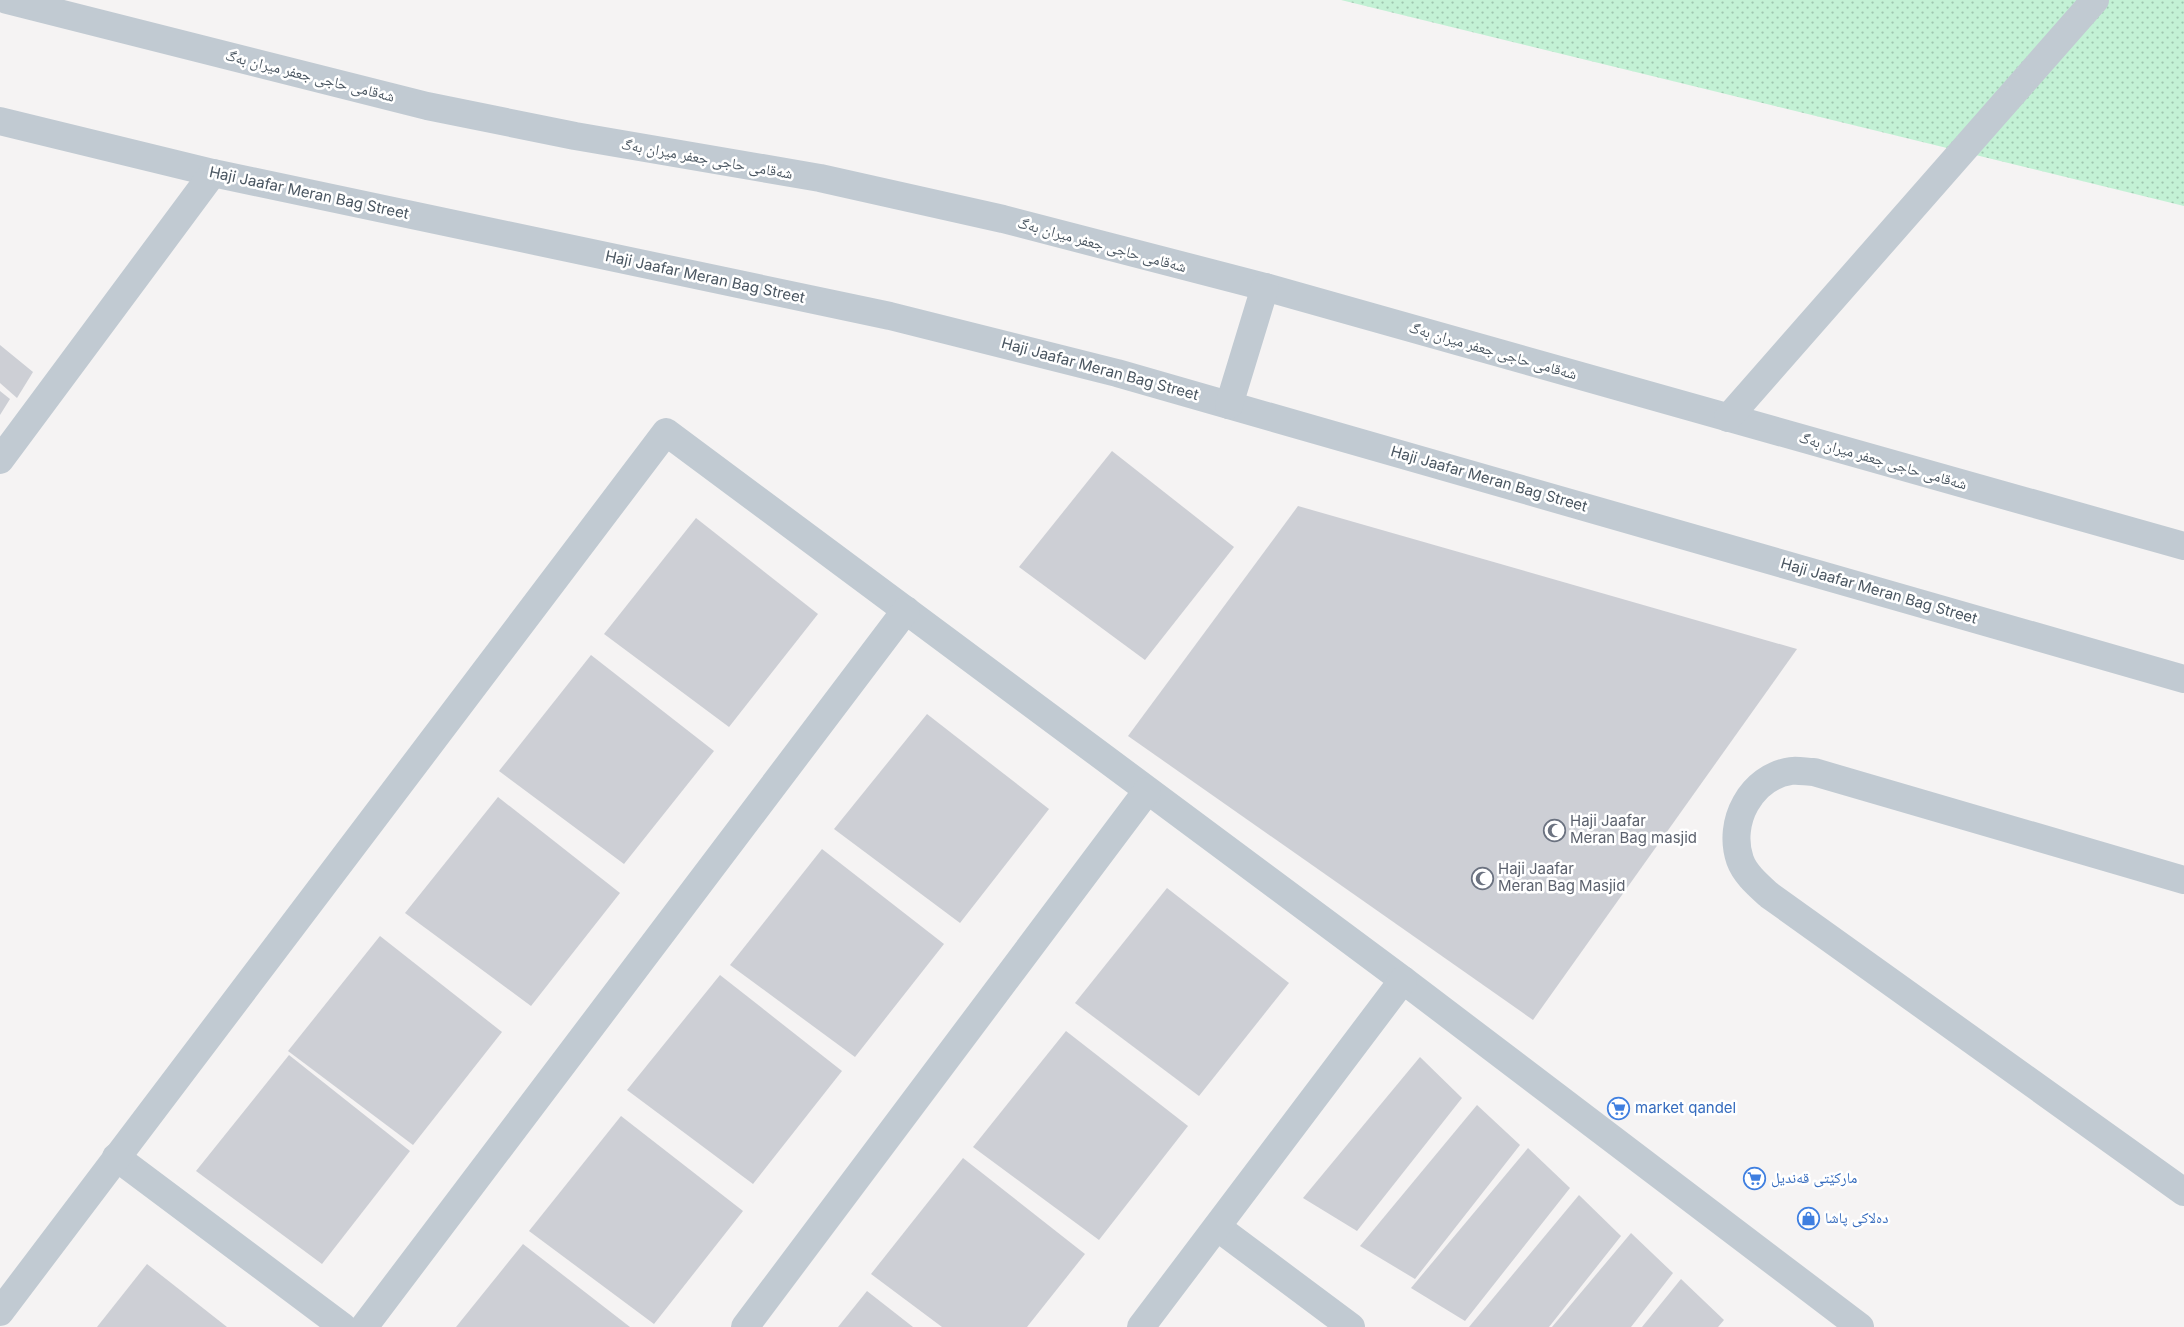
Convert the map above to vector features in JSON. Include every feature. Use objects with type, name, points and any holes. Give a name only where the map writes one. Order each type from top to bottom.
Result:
[{"type":"street","name":"شەقامی حاجی جعفر میران بەگ","points":[[7,0],[427,106],[575,136],[820,178],[912,197],[1265,287],[2184,546]]},
{"type":"street","points":[[1728,418],[1841,286],[2095,0]]},
{"type":"street","name":"Haji Jaafar Meran Bag Street","points":[[0,120],[213,173],[890,316],[1088,365],[2184,679]]},
{"type":"street","points":[[0,460],[213,173]]},
{"type":"street","points":[[1229,405],[1265,287]]},
{"type":"street","points":[[0,1312],[666,432],[1403,980],[1860,1327]]},
{"type":"street","points":[[364,1327],[906,610]]},
{"type":"street","points":[[2184,880],[1814,772],[1791,771],[1769,779],[1751,794],[1740,814],[1736,837],[1740,860],[1753,880],[1769,895],[2184,1192]]},
{"type":"street","points":[[745,1327],[1147,790]]},
{"type":"street","points":[[1141,1327],[1403,980]]},
{"type":"street","points":[[116,1157],[343,1327]]},
{"type":"street","points":[[1217,1227],[1351,1327]]},
{"type":"green space","points":[[1341,0],[2184,0],[2184,206]]},
{"type":"building","points":[[0,345],[33,372],[17,398],[0,383]]},
{"type":"building","points":[[0,391],[10,399],[0,415]]},
{"type":"building","points":[[1112,451],[1234,547],[1145,660],[1019,567]]},
{"type":"building","name":"Haji Jaafar Meran Bag Masjid","points":[[1298,506],[1797,649],[1533,1020],[1128,736]]},
{"type":"building","points":[[696,518],[818,614],[729,727],[604,634]]},
{"type":"building","points":[[591,655],[714,751],[624,864],[499,771]]},
{"type":"building","points":[[927,714],[1049,809],[960,923],[834,829]]},
{"type":"building","points":[[498,797],[620,893],[531,1006],[405,913]]},
{"type":"building","points":[[822,849],[944,944],[855,1057],[730,965]]},
{"type":"building","points":[[1167,888],[1289,983],[1199,1096],[1075,1003]]},
{"type":"building","points":[[380,936],[502,1032],[413,1145],[288,1051]]},
{"type":"building","points":[[720,975],[842,1071],[753,1184],[627,1090]]},
{"type":"building","points":[[1066,1031],[1188,1126],[1099,1240],[973,1147]]},
{"type":"building","points":[[289,1055],[410,1151],[322,1264],[196,1171]]},
{"type":"building","points":[[1420,1057],[1462,1098],[1357,1231],[1303,1198]]},
{"type":"building","points":[[1477,1105],[1520,1145],[1415,1279],[1360,1246]]},
{"type":"building","points":[[621,1116],[743,1211],[654,1324],[529,1231]]},
{"type":"building","points":[[1528,1148],[1570,1188],[1465,1321],[1411,1288]]},
{"type":"building","points":[[963,1158],[1085,1254],[1027,1327],[942,1327],[871,1274]]},
{"type":"building","points":[[1579,1195],[1621,1236],[1549,1327],[1469,1327]]},
{"type":"building","points":[[1631,1233],[1673,1273],[1631,1327],[1552,1327]]},
{"type":"building","points":[[523,1244],[630,1327],[456,1327]]},
{"type":"building","points":[[147,1264],[227,1327],[97,1327]]},
{"type":"building","points":[[1681,1279],[1724,1320],[1718,1327],[1642,1327]]},
{"type":"building","points":[[867,1291],[913,1327],[838,1327]]},
{"type":"place","name":"Haji Jaafar Meran Bag masjid","points":[[1554,830]]},
{"type":"place","name":"Haji Jaafar Meran Bag Masjid","points":[[1482,878]]},
{"type":"place","name":"market qandel","points":[[1619,1108]]},
{"type":"place","name":"مارکێتی قەندیل","points":[[1755,1178]]},
{"type":"place","name":"دەلاکی پاشا","points":[[1809,1218]]}]
